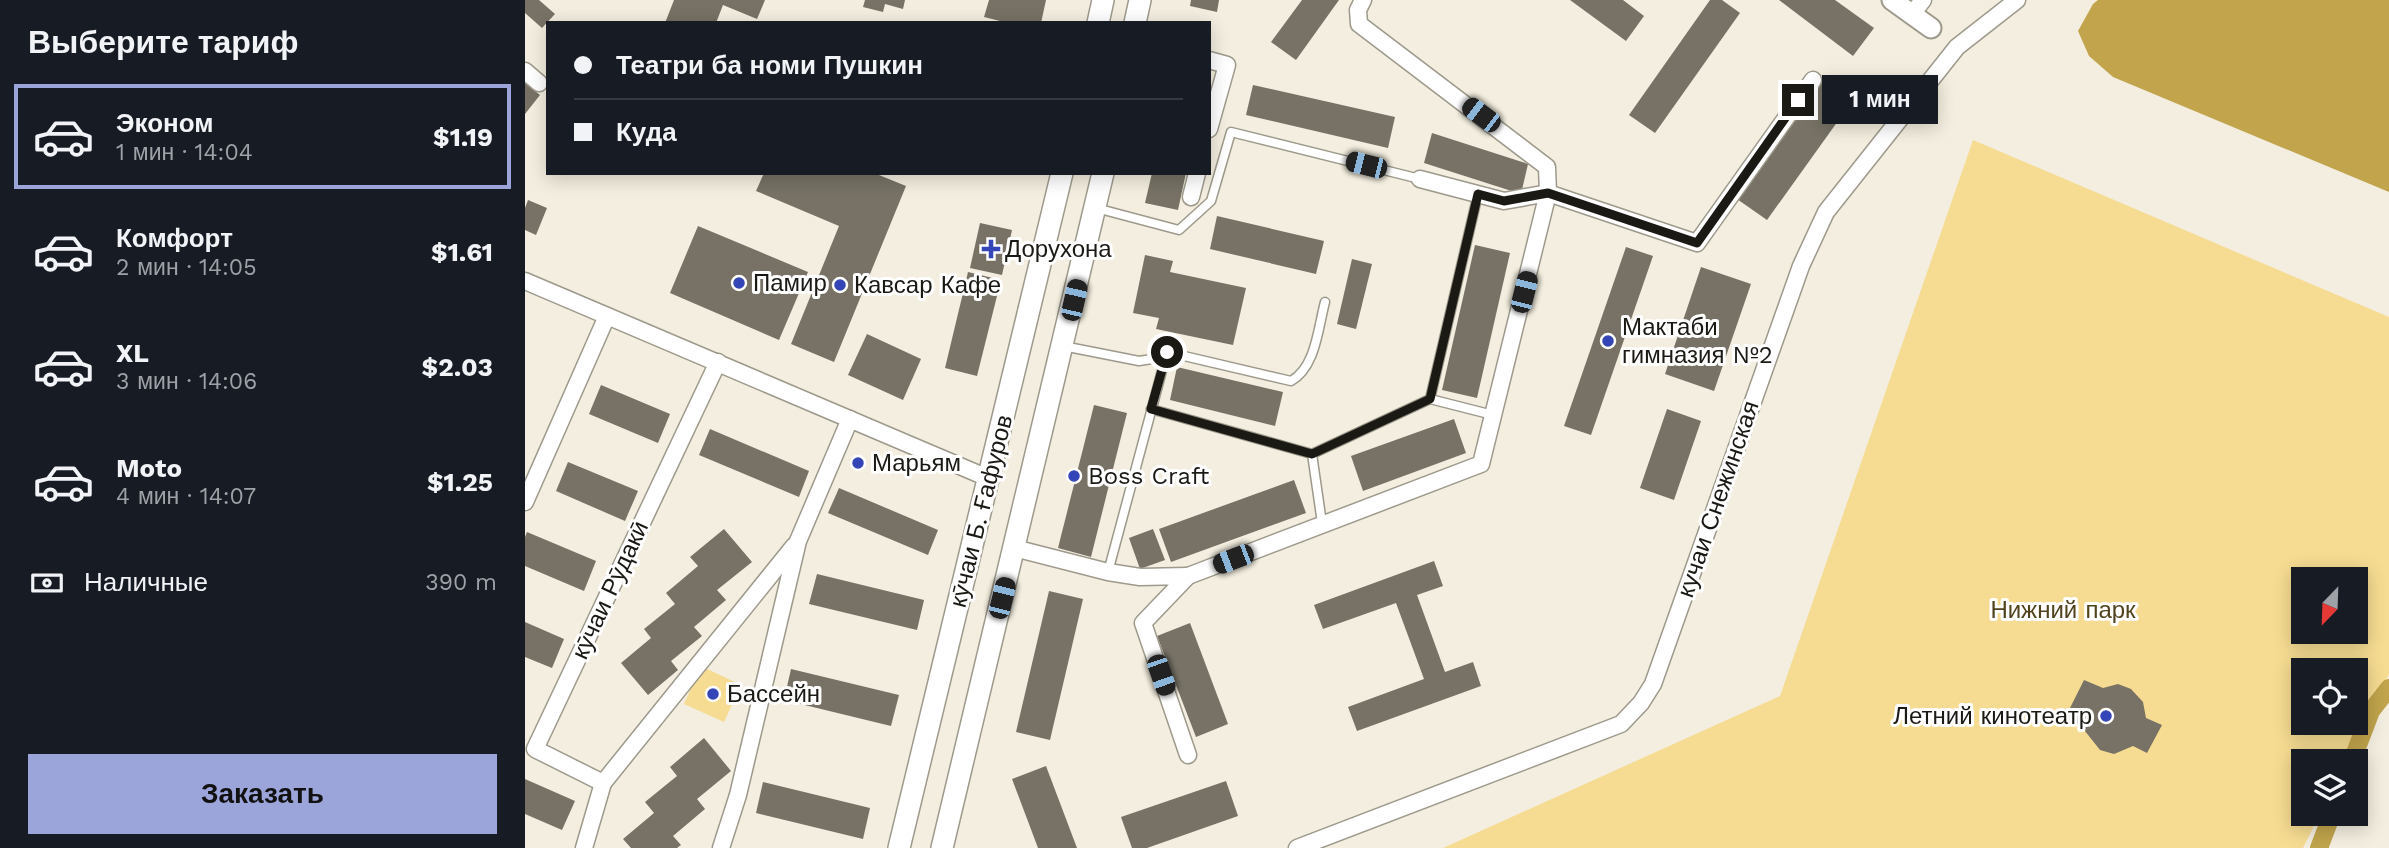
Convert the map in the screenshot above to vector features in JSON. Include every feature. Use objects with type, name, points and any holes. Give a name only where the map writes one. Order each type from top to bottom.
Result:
[{"type":"main road","points":[[1098,21],[1103,0]]},
{"type":"main road","points":[[1135,21],[1140,0]]},
{"type":"main road","name":"кӯчаи Б. Ғафуров","points":[[899,848],[1062,175]]},
{"type":"main road","name":"кӯчаи Б. Ғафуров","points":[[942,848],[1103,175]]},
{"type":"street","points":[[1014,548],[1108,572],[1140,577],[1188,576],[1481,464],[1548,193],[1547,167],[1359,24],[1357,10],[1363,0]]},
{"type":"street","points":[[1892,0],[1917,7],[1931,28]]},
{"type":"street","name":"кучаи Снежинская","points":[[1297,848],[1621,724],[1641,703],[1653,684],[1801,266],[1826,212],[1957,47],[2017,0]]},
{"type":"street","points":[[1211,61],[1227,65],[1211,122]]},
{"type":"street","points":[[525,71],[539,83]]},
{"type":"street","points":[[1420,179],[1504,201],[1548,193],[1697,243],[1813,80]]},
{"type":"street","points":[[1191,197],[1196,175]]},
{"type":"street","points":[[525,281],[988,478]]},
{"type":"street","points":[[525,502],[607,316]]},
{"type":"street","name":"кӯчаи Рӯдакӣ","points":[[603,783],[534,749],[718,362]]},
{"type":"street","points":[[721,848],[738,795],[798,541],[850,419]]},
{"type":"street","points":[[584,848],[603,783],[798,541]]},
{"type":"street","points":[[1188,576],[1143,622],[1188,755]]},
{"type":"lane","points":[[1095,208],[1179,230],[1211,201],[1231,132],[1420,179]]},
{"type":"lane","points":[[1430,399],[1478,194]]},
{"type":"lane","points":[[1063,346],[1139,361],[1167,352],[1291,381],[1300,376],[1310,358],[1325,302]]},
{"type":"lane","points":[[1108,572],[1167,352]]},
{"type":"lane","points":[[1151,409],[1312,454],[1430,399],[1493,415]]},
{"type":"lane","points":[[1312,454],[1322,523]]},
{"type":"green space","name":"Нижний парк","points":[[1973,140],[2389,317],[2389,674],[2368,716],[2368,658],[2291,658],[2291,735],[2359,735],[2352,749],[2291,749],[2291,826],[2314,826],[2303,848],[1443,848],[1780,696]]},
{"type":"green space","name":"Бассейн","points":[[701,666],[741,685],[724,722],[684,704]]},
{"type":"shaded area","points":[[2098,0],[2389,0],[2389,192],[2113,77],[2089,56],[2078,31]]},
{"type":"building","points":[[525,0],[539,0],[555,14],[542,28],[525,13]]},
{"type":"building","points":[[674,0],[765,0],[757,19],[723,5],[717,21],[666,21]]},
{"type":"building","points":[[865,0],[905,0],[903,9],[885,4],[883,12],[863,7]]},
{"type":"building","points":[[989,0],[1046,0],[1041,21],[1000,21],[984,17]]},
{"type":"building","points":[[1191,0],[1219,0],[1217,12],[1190,6]]},
{"type":"building","points":[[1302,0],[1339,0],[1296,60],[1271,42]]},
{"type":"building","points":[[1570,0],[1623,0],[1644,16],[1626,41]]},
{"type":"building","points":[[1710,0],[1722,0],[1740,13],[1655,133],[1629,115]]},
{"type":"building","points":[[1779,0],[1835,0],[1874,28],[1853,56]]},
{"type":"building","points":[[1823,79],[1853,100],[1767,220],[1737,199]]},
{"type":"building","points":[[525,83],[540,95],[525,114]]},
{"type":"building","points":[[1253,85],[1395,117],[1388,148],[1246,115]]},
{"type":"building","points":[[1432,133],[1528,164],[1521,194],[1424,163]]},
{"type":"building","name":"Кавсар Кафе","points":[[763,175],[879,175],[906,186],[834,362],[791,344],[839,226],[756,191]]},
{"type":"building","points":[[1152,175],[1186,175],[1178,210],[1145,203]]},
{"type":"building","points":[[528,200],[547,208],[536,235],[525,230],[525,208]]},
{"type":"building","points":[[1217,216],[1324,241],[1316,274],[1210,249]]},
{"type":"building","name":"Дорухона","points":[[980,223],[1012,230],[1002,275],[970,268]]},
{"type":"building","name":"Памир","points":[[698,226],[808,272],[779,340],[670,293]]},
{"type":"building","points":[[1475,245],[1510,253],[1477,398],[1442,390]]},
{"type":"building","name":"Мактаби гимназия №2","points":[[1626,247],[1653,256],[1591,435],[1564,426]]},
{"type":"building","points":[[1145,255],[1173,261],[1170,272],[1246,288],[1233,345],[1156,329],[1159,318],[1133,313]]},
{"type":"building","points":[[1352,259],[1372,264],[1356,329],[1337,324]]},
{"type":"building","points":[[1701,267],[1751,284],[1714,391],[1665,374]]},
{"type":"building","points":[[968,272],[1001,280],[977,376],[945,368]]},
{"type":"building","points":[[867,334],[921,359],[903,400],[848,375]]},
{"type":"building","points":[[1177,367],[1283,392],[1275,426],[1170,400]]},
{"type":"building","points":[[601,385],[670,414],[658,443],[589,414]]},
{"type":"building","points":[[1094,405],[1127,413],[1091,557],[1058,548]]},
{"type":"building","points":[[1667,409],[1701,421],[1674,500],[1640,488]]},
{"type":"building","points":[[1454,419],[1466,453],[1363,491],[1351,456]]},
{"type":"building","points":[[710,429],[809,471],[799,497],[699,455]]},
{"type":"building","points":[[568,462],[638,491],[625,521],[556,491]]},
{"type":"building","points":[[1294,480],[1306,513],[1171,562],[1159,529]]},
{"type":"building","points":[[839,488],[938,530],[928,555],[828,513]]},
{"type":"building","points":[[724,529],[752,562],[717,590],[726,600],[694,627],[702,636],[671,661],[678,670],[648,695],[621,663],[651,638],[644,629],[675,604],[666,593],[698,566],[690,557]]},
{"type":"building","points":[[1153,529],[1165,560],[1140,569],[1129,538]]},
{"type":"building","points":[[527,532],[596,561],[584,591],[525,566]]},
{"type":"building","points":[[1434,561],[1443,586],[1417,595],[1445,672],[1473,662],[1481,686],[1357,731],[1348,707],[1424,679],[1396,603],[1323,629],[1314,605]]},
{"type":"building","points":[[817,574],[924,600],[917,630],[809,604]]},
{"type":"building","points":[[1049,591],[1083,599],[1050,740],[1016,732]]},
{"type":"building","points":[[525,622],[564,639],[552,668],[525,657]]},
{"type":"building","points":[[1190,623],[1228,724],[1196,737],[1157,636]]},
{"type":"building","points":[[791,669],[899,695],[891,726],[784,700]]},
{"type":"building","name":"Летний кинотеатр","points":[[2084,680],[2103,688],[2118,684],[2131,689],[2143,702],[2146,718],[2162,725],[2147,753],[2133,746],[2114,754],[2100,750],[2081,726],[2065,718]]},
{"type":"building","points":[[704,738],[731,771],[697,799],[705,809],[673,836],[681,845],[677,848],[631,848],[623,839],[654,813],[645,802],[677,776],[670,767]]},
{"type":"building","points":[[1046,766],[1077,848],[1038,848],[1012,779]]},
{"type":"building","points":[[525,779],[575,801],[562,830],[525,814]]},
{"type":"building","points":[[1226,781],[1238,816],[1147,848],[1132,848],[1121,817]]},
{"type":"building","points":[[763,782],[870,808],[863,839],[756,813]]},
{"type":"waterway","points":[[2357,749],[2371,711],[2389,688]]},
{"type":"waterway","points":[[2319,848],[2327,826]]},
{"type":"place","name":"Дорухона","points":[[991,249]]},
{"type":"place","name":"Памир","points":[[739,283]]},
{"type":"place","name":"Кавсар Кафе","points":[[840,285]]},
{"type":"place","name":"Мактаби гимназия №2","points":[[1608,341]]},
{"type":"place","name":"Марьям","points":[[858,463]]},
{"type":"place","name":"Boss Craft","points":[[1074,476]]},
{"type":"place","name":"Бассейн","points":[[713,694]]},
{"type":"place","name":"Летний кинотеатр","points":[[2106,716]]},
{"type":"route","points":[[1167,352],[1151,409],[1312,454],[1430,399],[1478,194],[1504,201],[1548,193],[1697,243],[1798,100]]}]
